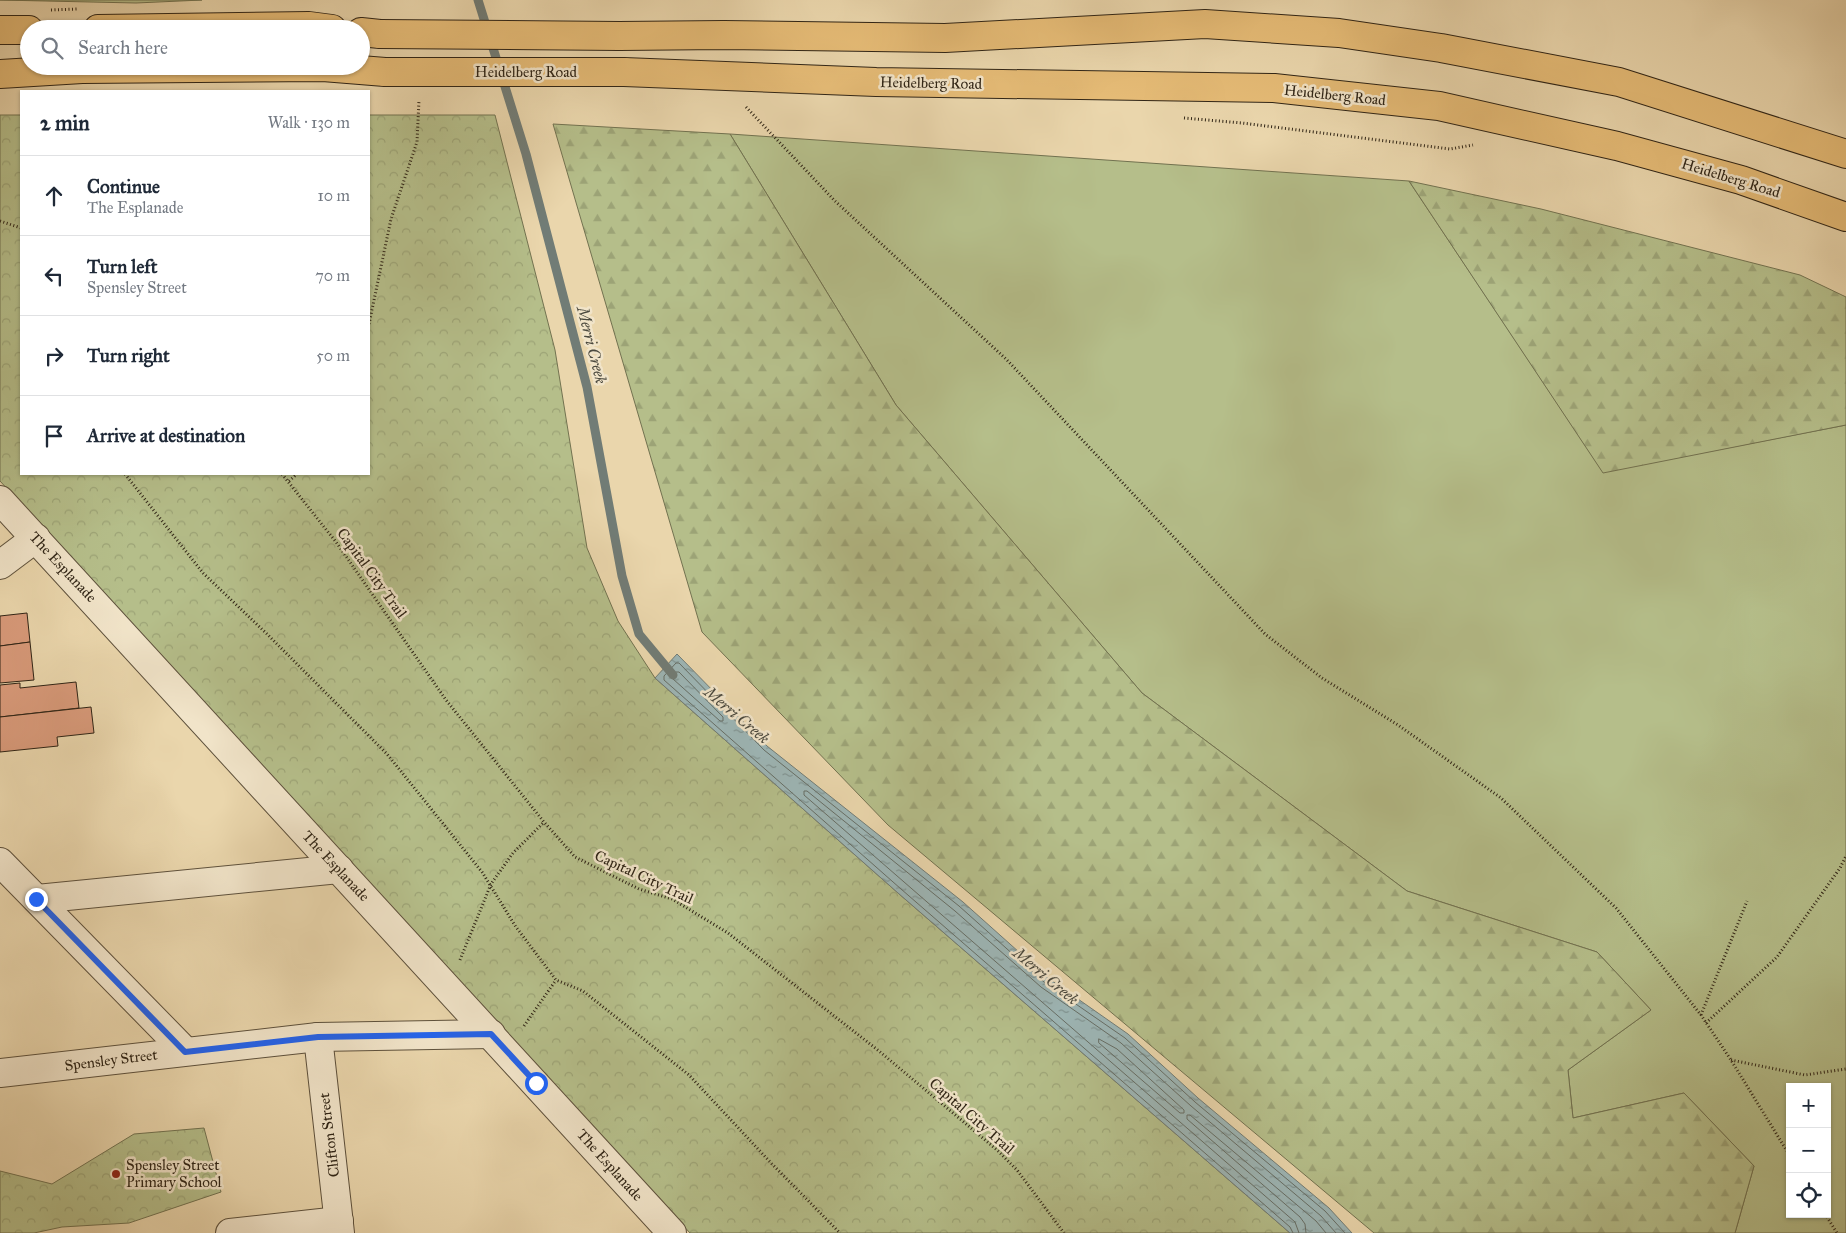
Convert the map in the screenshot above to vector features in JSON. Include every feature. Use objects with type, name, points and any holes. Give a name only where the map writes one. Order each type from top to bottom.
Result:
[{"type":"main road","points":[[370,33],[945,38],[1205,24],[1339,33],[1449,49],[1619,82],[1844,149]]},
{"type":"main road","points":[[0,30],[20,30]]},
{"type":"main road","name":"Heidelberg Road","points":[[370,71],[624,72],[886,82],[1274,88],[1439,106],[1627,148],[1741,180],[1846,217]]},
{"type":"main road","name":"Heidelberg Road","points":[[0,74],[20,73]]},
{"type":"street","name":"The Esplanade","points":[[0,500],[672,1233]]},
{"type":"street","points":[[0,565],[36,538]]},
{"type":"street","points":[[0,862],[185,1052]]},
{"type":"street","points":[[36,899],[339,869]]},
{"type":"street","name":"Spensley Street","points":[[0,1073],[318,1037],[491,1034]]},
{"type":"street","name":"Clifton Street","points":[[318,1037],[340,1227]]},
{"type":"street","points":[[230,1233],[340,1227]]},
{"type":"path","points":[[370,319],[391,219],[417,142],[418,93]]},
{"type":"path","points":[[754,105],[744,104],[835,201],[1007,360],[1265,634],[1322,678],[1398,725],[1501,798],[1616,908],[1701,1015],[1786,1150]]},
{"type":"path","points":[[1183,118],[1242,123],[1450,149],[1478,144]]},
{"type":"path","points":[[0,221],[20,228]]},
{"type":"path","points":[[125,475],[203,573],[386,754],[491,884],[516,927],[556,980],[584,991],[689,1075],[840,1233]]},
{"type":"path","name":"Capital City Trail","points":[[283,475],[336,542],[446,700],[544,822],[576,857],[639,889],[672,899],[728,933],[780,972],[997,1150],[1017,1170],[1064,1233]]},
{"type":"path","points":[[289,481],[296,475]]},
{"type":"path","points":[[449,989],[474,922],[491,884],[513,853],[544,822]]},
{"type":"path","points":[[1706,1023],[1777,957],[1840,868],[1846,856]]},
{"type":"path","points":[[1701,1015],[1747,901]]},
{"type":"path","points":[[524,1026],[556,980]]},
{"type":"path","points":[[1731,1060],[1805,1075],[1846,1069]]},
{"type":"path","points":[[1828,1218],[1836,1233]]},
{"type":"green space","points":[[0,0],[202,0],[136,3]]},
{"type":"green space","points":[[0,115],[20,115],[20,475],[370,475],[370,115],[495,115],[555,350],[587,548],[618,621],[655,678],[898,893],[1290,1233],[690,1233],[0,481]]},
{"type":"green space","points":[[553,124],[730,134],[896,405],[1142,693],[1407,891],[1597,952],[1651,1010],[1568,1070],[1573,1118],[1684,1093],[1754,1166],[1735,1233],[1374,1233],[888,825],[702,632]]},
{"type":"green space","points":[[730,134],[1409,181],[1603,472],[1846,425],[1846,1233],[1735,1233],[1754,1166],[1684,1093],[1573,1118],[1568,1070],[1651,1010],[1597,952],[1407,891],[1142,693],[896,405]]},
{"type":"green space","points":[[1409,181],[1541,209],[1800,275],[1846,297],[1846,425],[1603,473]]},
{"type":"green space","points":[[204,1128],[221,1192],[129,1223],[62,1227],[34,1233],[0,1233],[0,1171],[52,1184],[134,1134]]},
{"type":"water","points":[[677,654],[767,746],[963,902],[1048,978],[1128,1034],[1198,1098],[1329,1208],[1352,1233],[1290,1233],[898,893],[655,678]]},
{"type":"building","points":[[27,613],[30,642],[0,646],[0,616]]},
{"type":"building","points":[[30,642],[34,680],[0,683],[0,646]]},
{"type":"building","points":[[76,682],[79,708],[0,717],[0,685],[20,683],[20,688]]},
{"type":"building","points":[[91,707],[94,733],[57,737],[58,746],[0,752],[0,717]]},
{"type":"waterway","name":"Merri Creek","points":[[478,0],[526,154],[587,387],[622,576],[639,634],[673,675]]},
{"type":"place","name":"Spensley Street Primary School","points":[[116,1174]]},
{"type":"route","points":[[36,899],[185,1052],[318,1037],[491,1034],[536,1083]]}]
